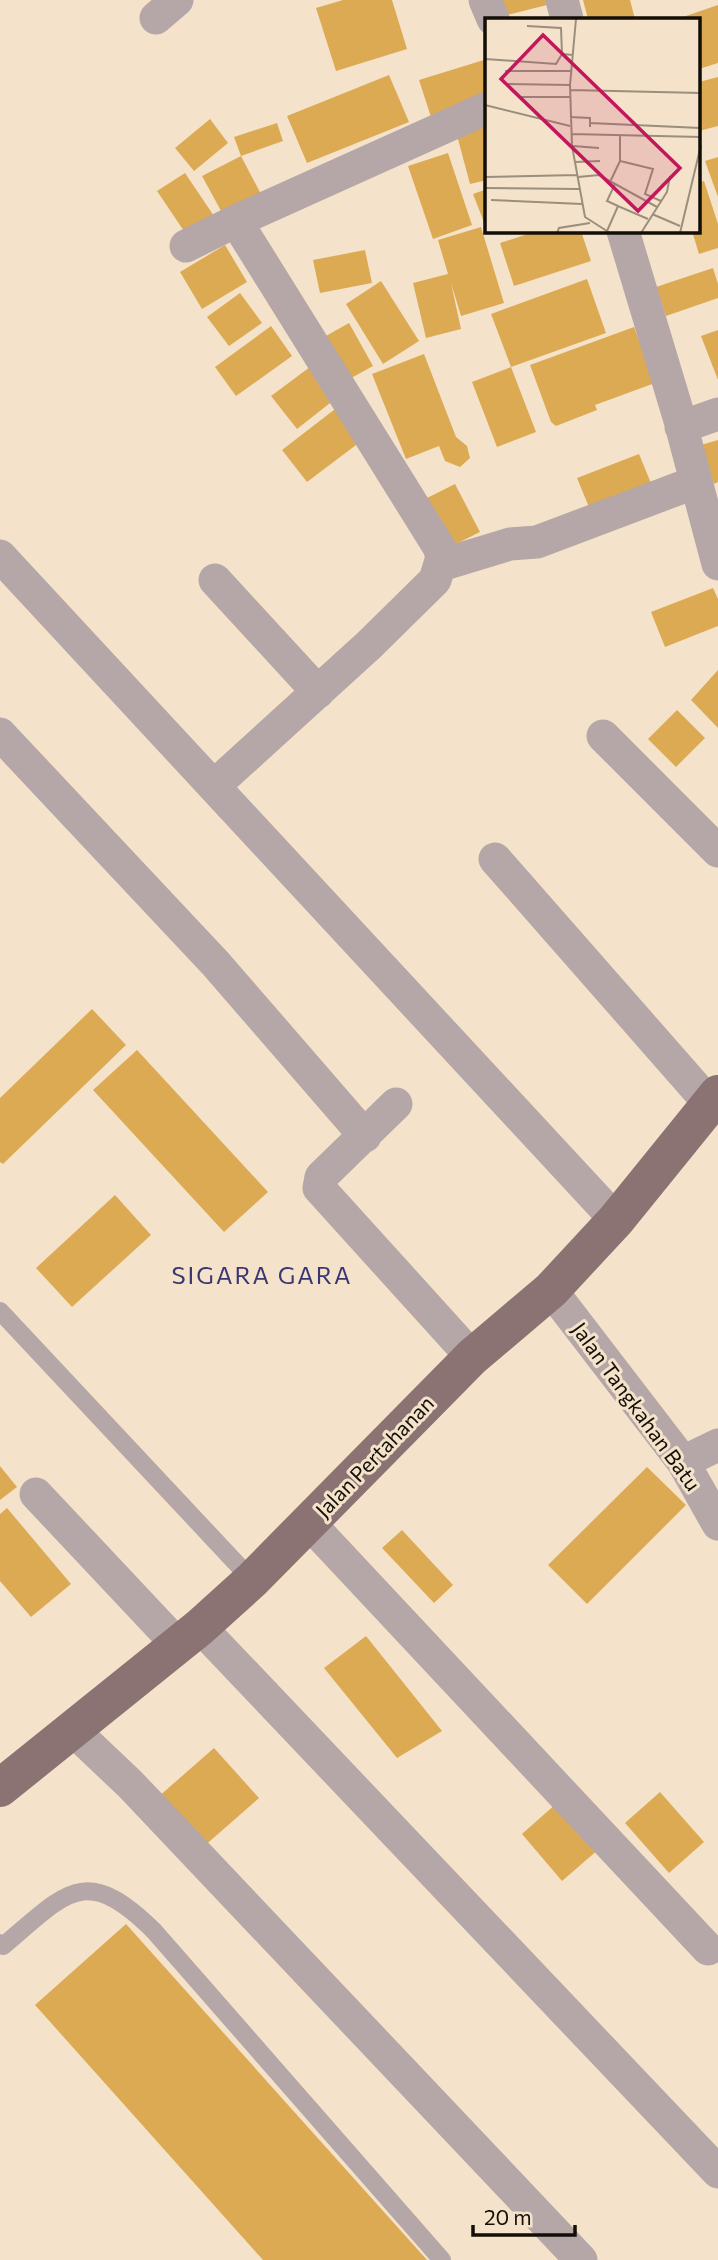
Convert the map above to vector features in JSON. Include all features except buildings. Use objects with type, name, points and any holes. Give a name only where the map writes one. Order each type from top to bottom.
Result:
[{"type":"main road","name":"Jalan Pertahanan","points":[[0,1788],[189,1636],[251,1580],[472,1357],[551,1290],[616,1220],[714,1100]]},
{"type":"street","points":[[485,0],[493,18]]},
{"type":"street","points":[[562,0],[567,18]]},
{"type":"street","points":[[186,246],[485,109]]},
{"type":"street","points":[[214,786],[318,692],[435,580],[441,565],[439,547],[236,221]]},
{"type":"street","points":[[624,233],[718,564]]},
{"type":"street","points":[[681,427],[718,414]]},
{"type":"street","points":[[441,565],[510,544],[537,542],[696,482]]},
{"type":"street","points":[[0,556],[616,1220]]},
{"type":"street","points":[[215,580],[318,692]]},
{"type":"street","points":[[0,734],[216,964],[365,1136]]},
{"type":"street","points":[[603,736],[718,851]]},
{"type":"street","points":[[495,859],[714,1100]]},
{"type":"street","points":[[396,1104],[321,1177],[319,1188],[472,1357]]},
{"type":"street","name":"Jalan Tangkahan Batu","points":[[551,1290],[683,1462],[718,1524]]},
{"type":"street","points":[[683,1462],[718,1445]]},
{"type":"street","points":[[36,1494],[189,1636],[718,2172]]},
{"type":"street","points":[[309,1523],[708,1949]]},
{"type":"street","points":[[73,1730],[130,1784],[581,2260]]},
{"type":"lane","points":[[0,1311],[251,1580]]},
{"type":"lane","points":[[1,1946],[79,1891],[91,1889],[120,1901],[154,1931],[442,2260]]},
{"type":"district","name":"SIGARA GARA","points":[[262,1274]]}]
